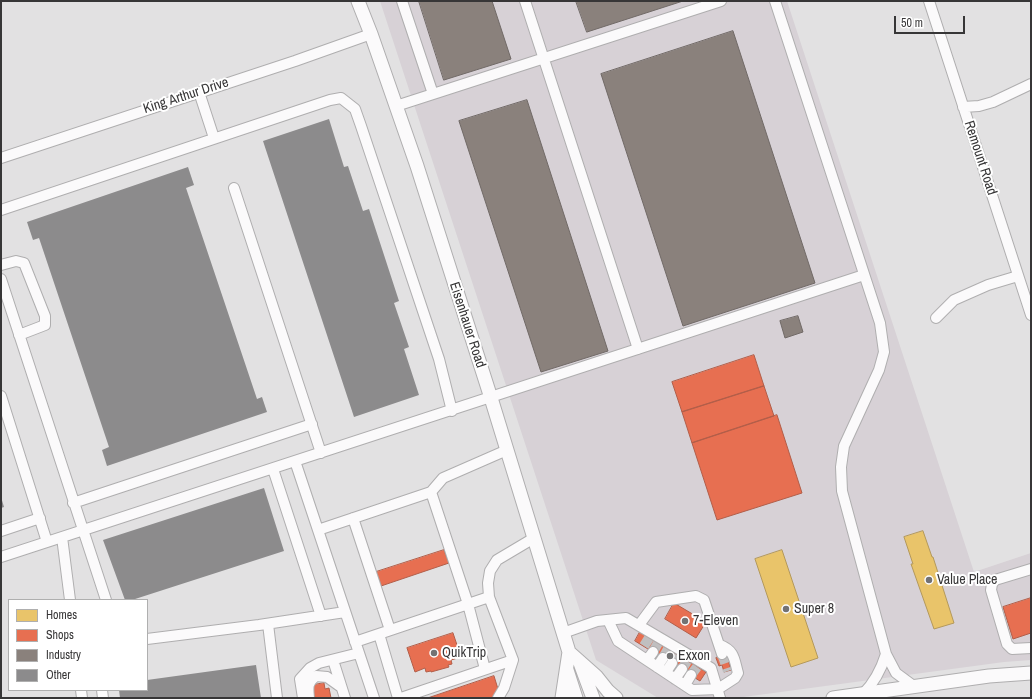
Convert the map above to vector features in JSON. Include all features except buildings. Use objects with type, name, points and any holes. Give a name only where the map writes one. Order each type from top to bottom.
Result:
[{"type":"main road","name":"Eisenhauer Road","points":[[358,1],[417,166],[491,398],[563,633],[593,698]]},
{"type":"main road","name":"Eisenhauer Road","points":[[574,656],[566,668],[576,698]]},
{"type":"main road","points":[[574,656],[596,676],[608,691],[616,698]]},
{"type":"main road","points":[[562,698],[566,668]]},
{"type":"main road","points":[[833,698],[989,676],[1031,673]]},
{"type":"street","points":[[402,1],[433,94]]},
{"type":"street","points":[[525,1],[638,349]]},
{"type":"street","points":[[396,106],[721,1]]},
{"type":"street","points":[[775,1],[880,323],[884,352],[879,370],[844,446],[841,467],[842,491],[886,654],[896,673],[915,687]]},
{"type":"street","name":"Remount Road","points":[[929,1],[1031,315]]},
{"type":"street","name":"King Arthur Drive","points":[[1,158],[295,61],[371,34]]},
{"type":"street","points":[[963,107],[979,106],[993,102],[1031,84]]},
{"type":"street","points":[[199,92],[214,138]]},
{"type":"street","points":[[1,210],[214,138],[330,100],[341,98],[355,109],[439,359],[452,411]]},
{"type":"street","points":[[234,188],[321,453]]},
{"type":"street","points":[[1,265],[16,261],[24,263],[45,316],[45,325],[19,335]]},
{"type":"street","points":[[1,557],[452,411],[864,275]]},
{"type":"street","points":[[936,318],[954,300],[988,285],[1018,276]]},
{"type":"street","points":[[1,279],[82,531],[106,599]]},
{"type":"street","points":[[1,396],[47,542]]},
{"type":"street","points":[[73,503],[312,424]]},
{"type":"street","points":[[318,530],[431,492],[443,478],[507,450]]},
{"type":"street","points":[[295,461],[374,698]]},
{"type":"street","points":[[273,468],[321,616]]},
{"type":"street","points":[[431,492],[468,604],[485,669]]},
{"type":"street","points":[[1,530],[40,518]]},
{"type":"street","points":[[353,518],[390,630]]},
{"type":"street","points":[[62,537],[70,599]]},
{"type":"street","points":[[498,698],[504,688],[513,660],[489,597],[488,583],[490,571],[497,560],[534,538]]},
{"type":"street","points":[[1031,569],[995,580],[992,584],[991,590],[1007,644],[1012,649],[1031,648]]},
{"type":"street","points":[[639,625],[656,602],[696,596],[704,600],[721,649],[728,648],[734,658],[738,673],[735,678],[729,676],[719,694]]},
{"type":"street","points":[[355,642],[489,597]]},
{"type":"street","points":[[148,639],[268,624],[345,612]]},
{"type":"street","points":[[563,633],[597,621],[626,618],[639,625],[661,670],[692,690],[719,694]]},
{"type":"street","points":[[608,620],[618,641],[650,646],[672,653],[696,668],[711,668],[719,694]]},
{"type":"street","points":[[268,624],[277,698]]},
{"type":"street","points":[[379,634],[400,698],[513,660]]},
{"type":"street","points":[[303,698],[300,679],[310,668],[319,663],[359,653]]},
{"type":"street","points":[[661,670],[672,653]]},
{"type":"street","points":[[863,694],[878,675],[886,654]]},
{"type":"street","points":[[333,660],[345,698]]},
{"type":"street","points":[[675,679],[686,662]]},
{"type":"street","points":[[685,685],[696,668]]},
{"type":"street","points":[[309,698],[308,689],[310,681],[316,676],[327,677],[341,687]]},
{"type":"shaded area","points":[[380,1],[787,1],[974,572],[1031,553],[1031,660],[1004,662],[736,698],[658,698],[596,660]]},
{"type":"tunnel","points":[[644,646],[649,638]]},
{"type":"tunnel","points":[[653,652],[658,643]]},
{"type":"tunnel","points":[[663,658],[668,649]]},
{"type":"tunnel","points":[[722,654],[728,671]]},
{"type":"tunnel","points":[[672,663],[677,655]]},
{"type":"tunnel","points":[[682,669],[687,661]]},
{"type":"tunnel","points":[[691,675],[697,667]]},
{"type":"place","name":"Value Place","points":[[929,580]]},
{"type":"place","name":"Super 8","points":[[786,609]]},
{"type":"place","name":"7-Eleven","points":[[685,621]]},
{"type":"place","name":"QuikTrip","points":[[434,653]]},
{"type":"place","name":"Exxon","points":[[670,656]]}]
